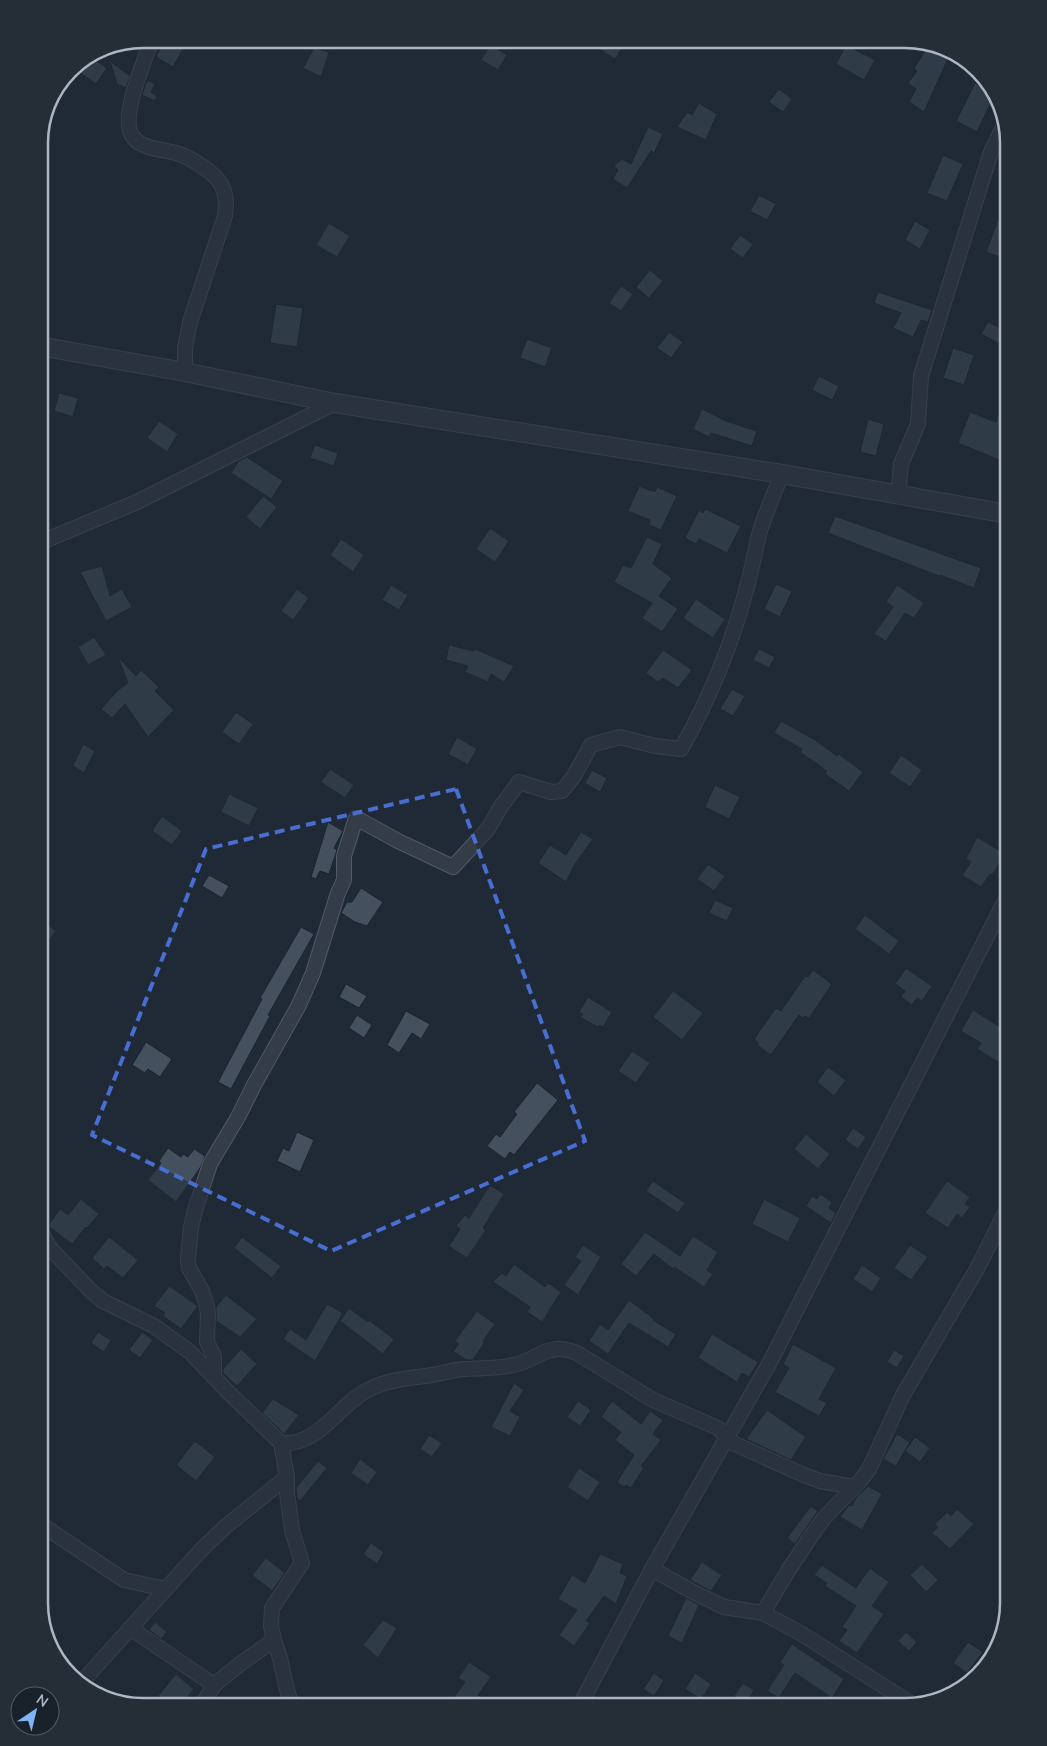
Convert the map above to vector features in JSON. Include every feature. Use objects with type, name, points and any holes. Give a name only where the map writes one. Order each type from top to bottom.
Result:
[{"type":"street","points":[[149,48],[132,98],[129,131],[132,137],[157,150],[177,153],[200,165],[222,186],[226,201],[225,216],[190,322],[185,348],[185,372]]},
{"type":"street","points":[[898,495],[900,464],[918,424],[921,376],[992,152],[999,135]]},
{"type":"street","points":[[48,348],[185,372],[335,402],[782,474],[1000,513]]},
{"type":"street","points":[[48,539],[137,502],[335,402]]},
{"type":"street","points":[[214,1375],[214,1356],[207,1342],[208,1313],[206,1303],[190,1268],[188,1259],[191,1227],[196,1206],[213,1158],[238,1117],[299,1005],[313,973],[338,893],[344,880],[344,856],[356,818],[398,841],[453,867],[488,829],[500,808],[519,782],[552,792],[562,791],[574,776],[591,745],[620,737],[655,746],[681,749],[693,729],[717,678],[743,602],[765,516],[782,474]]},
{"type":"street","points":[[584,1698],[652,1568],[770,1362],[1000,911]]},
{"type":"street","points":[[764,1613],[788,1571],[824,1518],[861,1480],[874,1461],[903,1395],[978,1266],[1000,1223]]},
{"type":"street","points":[[48,1245],[91,1291],[103,1301],[154,1326],[190,1352],[214,1375],[229,1393],[281,1442],[287,1477],[287,1493],[292,1530],[302,1563],[272,1608],[271,1626],[289,1698]]},
{"type":"street","points":[[281,1442],[296,1443],[318,1431],[370,1388],[388,1382],[451,1370],[515,1365],[546,1350],[556,1348],[577,1352],[654,1400],[718,1428],[725,1435],[726,1440],[804,1475],[854,1487]]},
{"type":"street","points":[[85,1678],[201,1550],[225,1527],[287,1477]]},
{"type":"street","points":[[48,1529],[124,1580],[166,1588]]},
{"type":"street","points":[[652,1568],[695,1593],[724,1607],[764,1613],[802,1634],[902,1698]]},
{"type":"street","points":[[130,1628],[214,1685]]},
{"type":"street","points":[[206,1698],[214,1685],[274,1640]]},
{"type":"highlighted area","points":[[456,789],[585,1141],[331,1251],[92,1135],[206,849]]},
{"type":"building","points":[[160,48],[183,49],[173,67],[156,57]]},
{"type":"building","points":[[314,48],[329,52],[321,77],[303,68]]},
{"type":"building","points":[[489,48],[496,48],[507,55],[498,70],[481,60]]},
{"type":"building","points":[[598,48],[622,48],[615,59]]},
{"type":"building","points":[[844,48],[852,48],[875,60],[864,80],[836,64]]},
{"type":"building","points":[[926,50],[948,58],[924,112],[909,102],[916,89],[908,83],[917,71],[914,68]]},
{"type":"building","points":[[95,60],[107,68],[96,84],[79,72]]},
{"type":"building","points":[[110,61],[130,76],[126,88],[117,84]]},
{"type":"building","points":[[147,80],[155,84],[151,92],[157,97],[155,101],[142,95]]},
{"type":"building","points":[[975,83],[980,86],[991,103],[977,132],[956,121]]},
{"type":"building","points":[[779,89],[792,99],[783,112],[769,102]]},
{"type":"building","points":[[699,103],[717,114],[706,140],[677,127],[687,112],[692,115]]},
{"type":"building","points":[[648,127],[663,134],[654,153],[651,151],[627,188],[613,179],[618,170],[614,166],[622,159],[631,164]]},
{"type":"building","points":[[943,155],[963,164],[947,201],[927,193]]},
{"type":"building","points":[[759,195],[776,204],[767,220],[750,211]]},
{"type":"building","points":[[1000,215],[1000,257],[986,252]]},
{"type":"building","points":[[915,221],[930,230],[920,249],[905,240]]},
{"type":"building","points":[[329,223],[350,236],[337,257],[316,245]]},
{"type":"building","points":[[740,235],[753,244],[743,258],[730,249]]},
{"type":"building","points":[[650,270],[663,281],[649,298],[636,287]]},
{"type":"building","points":[[621,286],[633,294],[621,311],[609,303]]},
{"type":"building","points":[[878,292],[932,310],[928,322],[921,320],[913,337],[893,328],[901,313],[874,303]]},
{"type":"building","points":[[276,304],[303,308],[297,347],[270,343]]},
{"type":"building","points":[[988,322],[1000,328],[1000,344],[981,334]]},
{"type":"building","points":[[669,332],[683,342],[671,358],[657,348]]},
{"type":"building","points":[[527,339],[552,348],[545,367],[520,358]]},
{"type":"building","points":[[953,348],[974,355],[964,385],[943,378]]},
{"type":"building","points":[[819,376],[839,386],[832,400],[812,390]]},
{"type":"building","points":[[59,393],[78,398],[73,417],[54,411]]},
{"type":"building","points":[[702,409],[726,421],[757,431],[752,446],[711,433],[709,437],[693,429]]},
{"type":"building","points":[[1000,409],[1000,460],[958,443],[970,412],[996,422]]},
{"type":"building","points":[[868,419],[884,424],[876,456],[860,452]]},
{"type":"building","points":[[159,421],[178,434],[167,452],[147,438]]},
{"type":"building","points":[[315,445],[338,453],[334,466],[310,458]]},
{"type":"building","points":[[247,457],[283,481],[271,499],[231,473],[239,461]]},
{"type":"building","points":[[639,486],[655,492],[657,487],[677,496],[661,530],[649,525],[650,520],[628,511]]},
{"type":"building","points":[[263,496],[277,507],[260,529],[246,517]]},
{"type":"building","points":[[705,509],[741,526],[727,553],[699,539],[696,544],[685,538],[699,510],[703,513]]},
{"type":"building","points":[[835,516],[981,568],[974,588],[828,533]]},
{"type":"building","points":[[490,528],[509,541],[495,562],[476,549]]},
{"type":"building","points":[[647,537],[662,544],[653,564],[672,578],[659,596],[678,609],[662,632],[642,618],[652,603],[614,582],[623,565],[631,568]]},
{"type":"building","points":[[341,539],[364,555],[353,572],[330,555]]},
{"type":"building","points":[[102,566],[110,596],[122,589],[132,607],[106,621],[80,572]]},
{"type":"building","points":[[776,584],[792,591],[780,617],[764,609]]},
{"type":"building","points":[[391,585],[408,595],[399,610],[382,600]]},
{"type":"building","points":[[897,585],[924,603],[914,618],[905,613],[886,641],[874,634],[893,607],[886,602]]},
{"type":"building","points":[[297,589],[309,598],[293,620],[281,611]]},
{"type":"building","points":[[696,599],[725,619],[713,638],[683,618]]},
{"type":"building","points":[[94,637],[106,655],[88,665],[78,647]]},
{"type":"building","points":[[449,645],[474,651],[475,649],[514,666],[504,682],[491,674],[488,682],[465,672],[468,666],[446,660]]},
{"type":"building","points":[[759,649],[775,657],[769,668],[753,660]]},
{"type":"building","points":[[663,650],[692,670],[678,688],[663,678],[658,682],[646,673]]},
{"type":"building","points":[[118,657],[136,676],[141,670],[159,687],[155,691],[174,710],[148,737],[125,704],[112,718],[101,709],[118,690],[128,683]]},
{"type":"building","points":[[732,689],[745,696],[733,716],[720,709]]},
{"type":"building","points":[[236,712],[253,724],[239,744],[222,732]]},
{"type":"building","points":[[781,721],[815,740],[837,756],[839,754],[863,772],[849,791],[825,774],[827,771],[800,752],[802,749],[774,733]]},
{"type":"building","points":[[457,737],[477,749],[468,765],[448,754]]},
{"type":"building","points":[[83,744],[95,751],[84,773],[73,766]]},
{"type":"building","points":[[901,755],[922,770],[910,787],[889,773]]},
{"type":"building","points":[[330,769],[354,785],[345,798],[321,782]]},
{"type":"building","points":[[592,770],[607,778],[600,792],[585,783]]},
{"type":"building","points":[[715,785],[740,797],[729,819],[705,807]]},
{"type":"building","points":[[229,794],[258,808],[249,826],[221,812]]},
{"type":"building","points":[[162,816],[182,831],[172,845],[152,831]]},
{"type":"building","points":[[328,822],[343,831],[334,848],[337,850],[329,874],[320,871],[316,879],[311,877]]},
{"type":"building","points":[[581,832],[593,839],[575,864],[566,882],[538,863],[550,845],[566,855]]},
{"type":"building","points":[[977,837],[1000,851],[1000,862],[981,887],[962,875],[971,862],[966,859]]},
{"type":"building","points":[[708,864],[725,876],[714,891],[697,879]]},
{"type":"building","points":[[209,875],[229,886],[222,898],[202,886]]},
{"type":"building","points":[[361,888],[383,902],[367,926],[355,922],[341,913],[347,902],[352,902]]},
{"type":"building","points":[[715,900],[733,908],[727,921],[709,913]]},
{"type":"building","points":[[865,915],[899,941],[889,954],[855,929]]},
{"type":"building","points":[[48,925],[56,931],[48,941]]},
{"type":"building","points":[[301,927],[314,934],[268,1015],[270,1016],[231,1089],[218,1082],[262,999],[260,998]]},
{"type":"building","points":[[906,968],[932,986],[922,1001],[917,998],[912,1005],[901,997],[905,991],[895,984]]},
{"type":"building","points":[[813,970],[832,984],[809,1018],[805,1016],[803,1018],[799,1015],[771,1055],[757,1045],[759,1043],[754,1039],[776,1008],[781,1011],[805,976],[808,977]]},
{"type":"building","points":[[346,984],[367,996],[359,1008],[339,997]]},
{"type":"building","points":[[673,991],[703,1013],[682,1040],[653,1017]]},
{"type":"building","points":[[588,997],[612,1012],[603,1027],[599,1025],[598,1027],[580,1017],[583,1014],[579,1012]]},
{"type":"building","points":[[973,1010],[1000,1027],[1000,1063],[977,1049],[981,1043],[961,1031]]},
{"type":"building","points":[[406,1011],[430,1024],[421,1039],[412,1033],[399,1053],[387,1045]]},
{"type":"building","points":[[357,1015],[372,1025],[364,1038],[349,1028]]},
{"type":"building","points":[[146,1042],[172,1059],[160,1077],[148,1069],[145,1073],[132,1065]]},
{"type":"building","points":[[632,1051],[650,1063],[636,1083],[618,1071]]},
{"type":"building","points":[[828,1067],[846,1080],[834,1096],[817,1082]]},
{"type":"building","points":[[537,1083],[558,1100],[514,1155],[510,1152],[505,1159],[487,1146],[496,1134],[500,1137],[517,1114],[514,1112]]},
{"type":"building","points":[[853,1128],[866,1137],[858,1149],[845,1140]]},
{"type":"building","points":[[297,1132],[314,1140],[300,1172],[277,1161],[283,1148],[289,1151]]},
{"type":"building","points":[[806,1134],[830,1154],[818,1169],[794,1149]]},
{"type":"building","points":[[168,1148],[181,1157],[183,1154],[188,1157],[194,1149],[205,1156],[200,1168],[176,1202],[148,1180],[161,1163],[159,1161]]},
{"type":"building","points":[[653,1181],[685,1203],[678,1213],[646,1191]]},
{"type":"building","points":[[947,1181],[970,1197],[965,1204],[970,1207],[962,1218],[957,1214],[948,1228],[925,1213]]},
{"type":"building","points":[[490,1185],[504,1194],[483,1228],[486,1230],[467,1258],[449,1246],[460,1229],[456,1226],[465,1215],[469,1218]]},
{"type":"building","points":[[820,1194],[832,1202],[829,1208],[836,1213],[831,1223],[806,1206],[812,1196],[817,1199]]},
{"type":"building","points":[[81,1199],[99,1214],[72,1244],[48,1226],[60,1209],[68,1215]]},
{"type":"building","points":[[764,1199],[800,1218],[788,1242],[752,1224]]},
{"type":"building","points":[[645,1232],[680,1256],[693,1236],[718,1252],[707,1270],[713,1274],[704,1287],[674,1267],[673,1269],[654,1254],[636,1276],[621,1264]]},
{"type":"building","points":[[109,1237],[138,1260],[123,1278],[107,1266],[104,1269],[92,1258]]},
{"type":"building","points":[[242,1237],[281,1266],[272,1278],[234,1248]]},
{"type":"building","points":[[583,1245],[601,1257],[578,1295],[564,1285],[581,1261],[575,1257]]},
{"type":"building","points":[[910,1245],[928,1257],[911,1280],[894,1268]]},
{"type":"building","points":[[514,1264],[545,1287],[548,1283],[561,1292],[542,1322],[527,1312],[530,1307],[493,1282],[502,1273],[506,1276]]},
{"type":"building","points":[[862,1265],[881,1278],[872,1292],[853,1279]]},
{"type":"building","points":[[169,1286],[198,1306],[181,1329],[163,1316],[165,1313],[154,1306]]},
{"type":"building","points":[[226,1295],[257,1319],[240,1337],[216,1321],[216,1307]]},
{"type":"building","points":[[629,1300],[653,1320],[676,1334],[668,1347],[629,1323],[608,1354],[589,1341],[600,1324],[608,1330]]},
{"type":"building","points":[[327,1304],[343,1313],[315,1361],[283,1339],[290,1329],[306,1340]]},
{"type":"building","points":[[349,1308],[394,1339],[383,1354],[340,1321]]},
{"type":"building","points":[[477,1311],[495,1324],[473,1360],[466,1360],[453,1351],[459,1344],[455,1341]]},
{"type":"building","points":[[98,1332],[111,1340],[104,1352],[91,1343]]},
{"type":"building","points":[[142,1332],[153,1340],[140,1358],[129,1350]]},
{"type":"building","points":[[712,1334],[758,1362],[749,1377],[742,1373],[737,1382],[698,1358]]},
{"type":"building","points":[[793,1344],[836,1368],[819,1399],[827,1403],[819,1416],[775,1392],[789,1368],[783,1364]]},
{"type":"building","points":[[241,1349],[257,1364],[237,1386],[223,1373],[223,1369]]},
{"type":"building","points":[[894,1350],[904,1356],[897,1368],[887,1362]]},
{"type":"building","points":[[514,1383],[524,1390],[510,1411],[520,1417],[510,1436],[491,1427]]},
{"type":"building","points":[[273,1399],[299,1415],[284,1434],[262,1413]]},
{"type":"building","points":[[578,1401],[591,1410],[580,1426],[567,1417]]},
{"type":"building","points":[[612,1401],[641,1424],[650,1411],[663,1420],[653,1434],[661,1440],[641,1466],[644,1468],[631,1488],[626,1485],[624,1487],[617,1482],[634,1455],[615,1440],[621,1432],[601,1417]]},
{"type":"building","points":[[767,1410],[806,1437],[791,1460],[746,1439]]},
{"type":"building","points":[[897,1434],[910,1442],[896,1466],[883,1459]]},
{"type":"building","points":[[429,1435],[442,1443],[432,1457],[420,1449]]},
{"type":"building","points":[[915,1437],[930,1448],[920,1462],[905,1451]]},
{"type":"building","points":[[195,1441],[215,1457],[196,1481],[176,1465]]},
{"type":"building","points":[[360,1459],[377,1472],[368,1485],[351,1473]]},
{"type":"building","points":[[318,1461],[327,1468],[300,1501],[297,1498],[296,1488]]},
{"type":"building","points":[[579,1468],[600,1482],[588,1501],[567,1487]]},
{"type":"building","points":[[868,1486],[882,1494],[862,1530],[840,1517],[849,1505],[852,1506],[857,1496]]},
{"type":"building","points":[[811,1506],[818,1511],[795,1544],[787,1538]]},
{"type":"building","points":[[957,1509],[974,1524],[950,1549],[932,1533],[938,1527],[935,1524],[947,1512],[951,1516]]},
{"type":"building","points":[[371,1543],[384,1552],[377,1564],[363,1554]]},
{"type":"building","points":[[600,1554],[623,1564],[620,1573],[627,1576],[616,1604],[604,1596],[586,1621],[590,1623],[574,1646],[559,1635],[577,1610],[558,1599],[572,1575],[585,1583]]},
{"type":"building","points":[[266,1558],[285,1573],[272,1591],[252,1575]]},
{"type":"building","points":[[702,1562],[722,1575],[711,1591],[690,1580]]},
{"type":"building","points":[[922,1564],[938,1580],[926,1592],[910,1575]]},
{"type":"building","points":[[822,1565],[856,1588],[870,1568],[889,1582],[872,1606],[884,1614],[857,1653],[839,1641],[847,1630],[842,1627],[856,1606],[825,1586],[827,1583],[814,1575]]},
{"type":"building","points":[[686,1598],[699,1605],[682,1643],[668,1636]]},
{"type":"building","points":[[383,1620],[397,1628],[378,1658],[363,1645]]},
{"type":"building","points":[[155,1622],[167,1632],[161,1639],[149,1630]]},
{"type":"building","points":[[906,1632],[917,1642],[909,1651],[898,1641]]},
{"type":"building","points":[[968,1642],[983,1652],[967,1673],[953,1663]]},
{"type":"building","points":[[792,1644],[844,1679],[832,1698],[795,1673],[779,1698],[767,1691],[784,1665],[780,1662]]},
{"type":"building","points":[[469,1662],[491,1677],[478,1695],[482,1698],[453,1698],[465,1682],[458,1678]]},
{"type":"building","points":[[654,1673],[664,1681],[654,1696],[643,1689]]},
{"type":"building","points":[[695,1673],[711,1684],[702,1698],[685,1689]]},
{"type":"building","points":[[176,1674],[194,1689],[186,1698],[160,1698],[158,1696]]},
{"type":"building","points":[[743,1683],[754,1690],[749,1698],[737,1698],[734,1696]]}]
